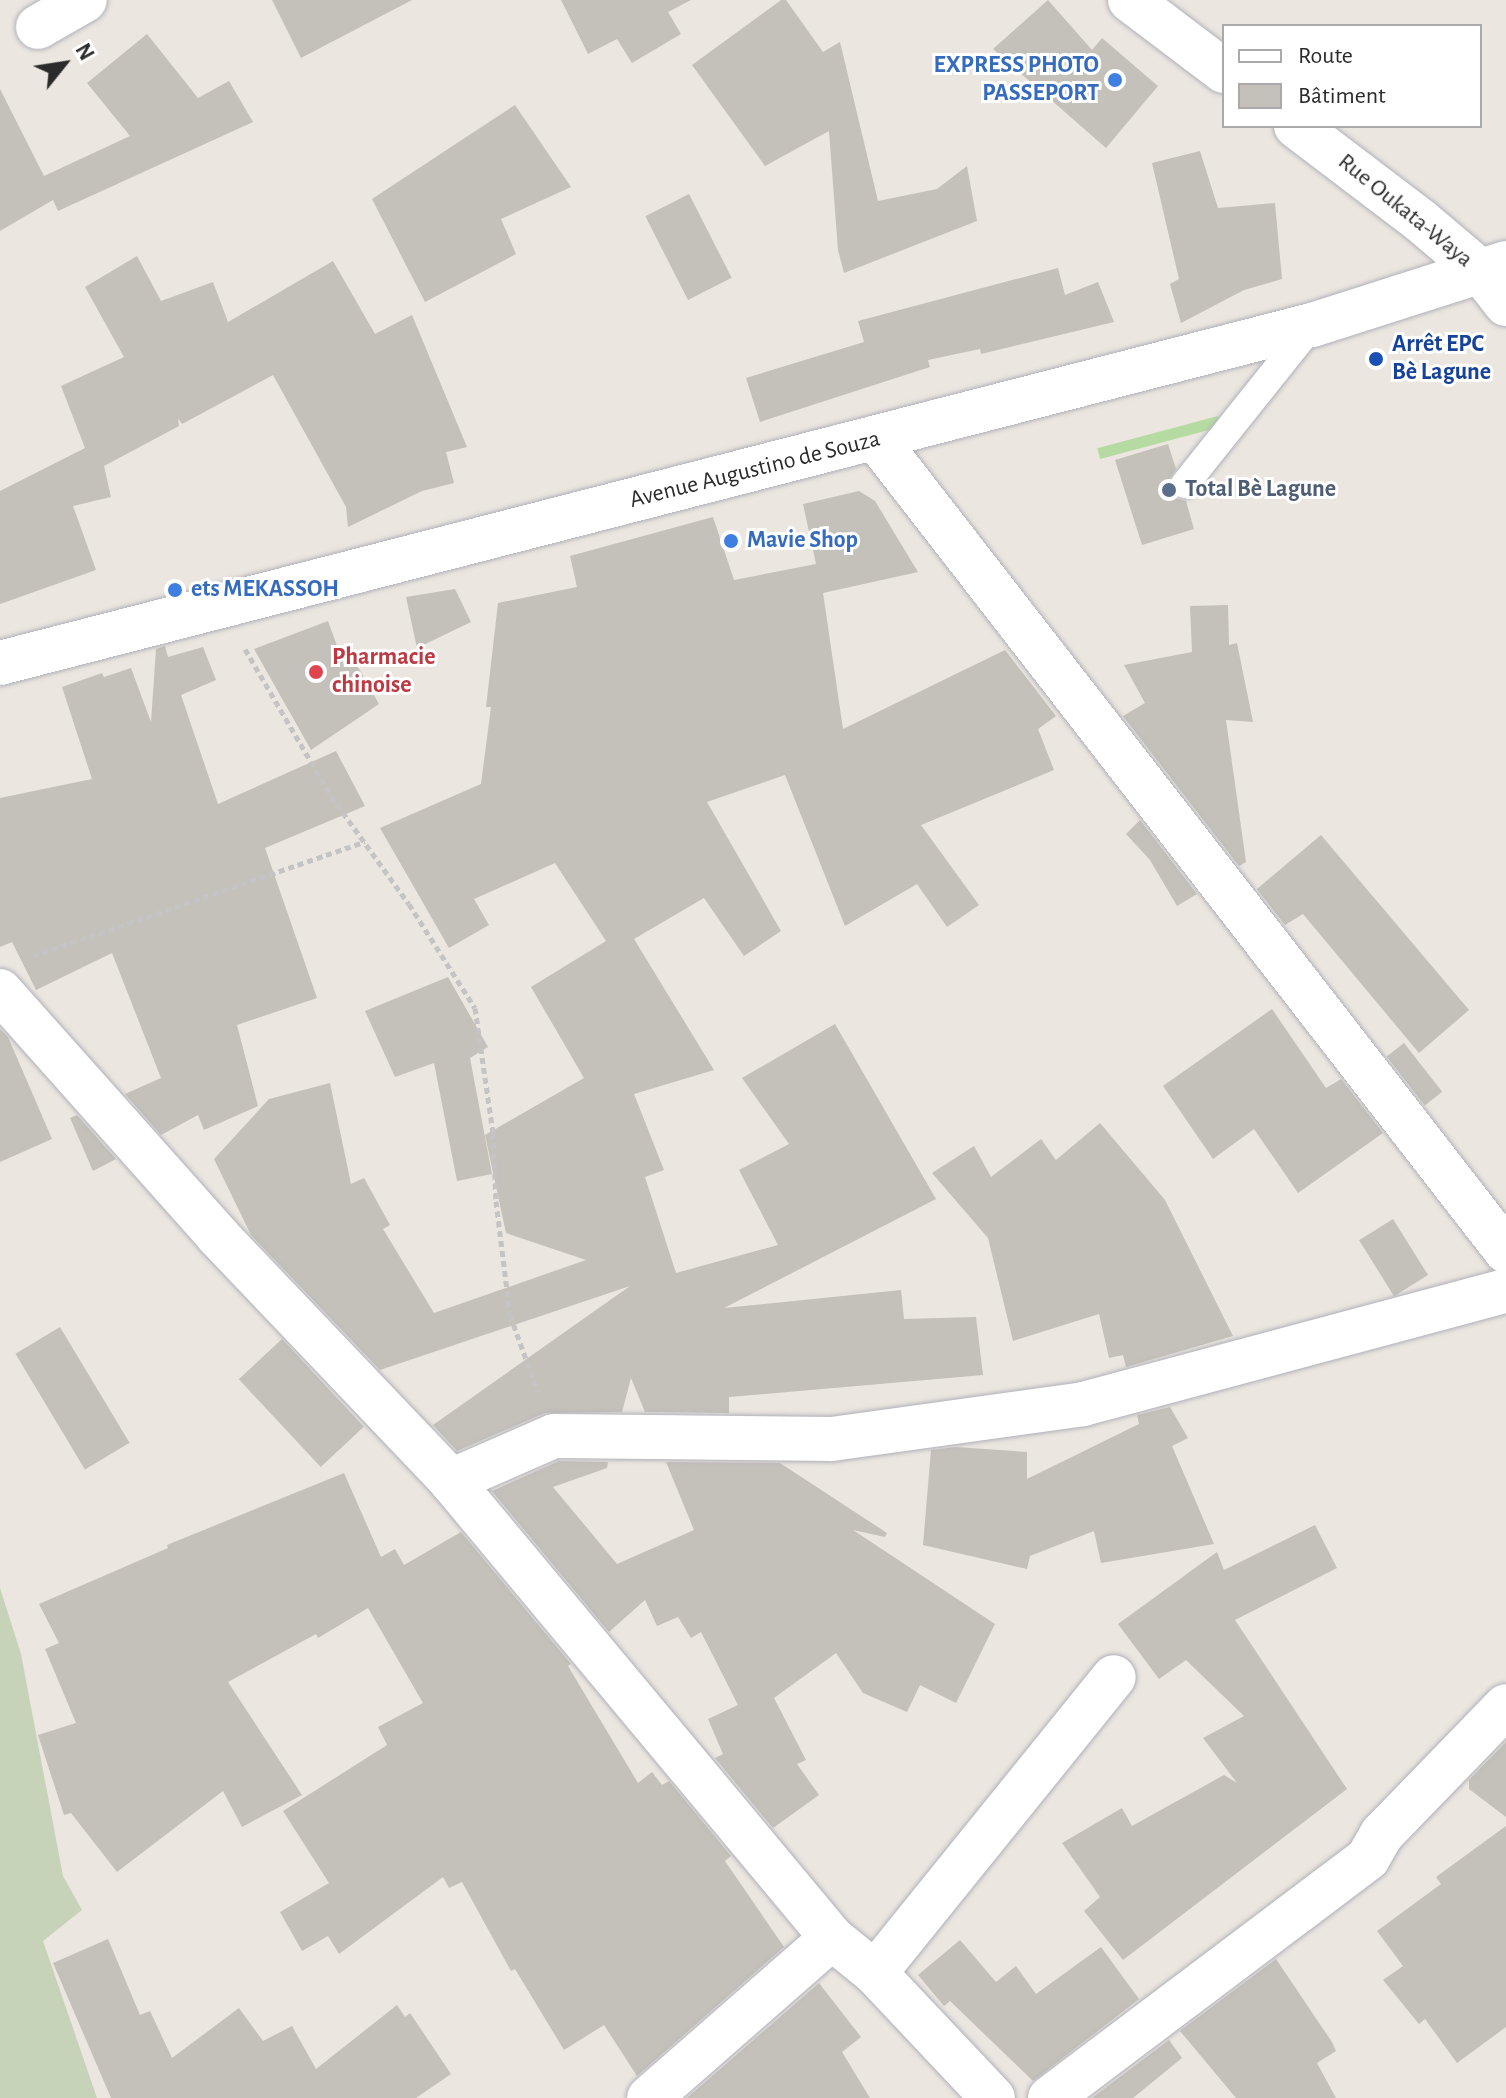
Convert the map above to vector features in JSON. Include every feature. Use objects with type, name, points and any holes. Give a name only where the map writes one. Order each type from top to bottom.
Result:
[{"type":"street","points":[[38,27],[85,0]]},
{"type":"street","points":[[1130,0],[1222,69]]},
{"type":"street","name":"Rue Oukata-Waya","points":[[1299,128],[1497,280]]},
{"type":"street","name":"Avenue Augustino de Souza","points":[[0,663],[1497,280]]},
{"type":"street","points":[[876,439],[1506,1251]]},
{"type":"street","points":[[0,991],[218,1236],[451,1481],[832,1938],[875,1973],[993,2098]]},
{"type":"street","points":[[451,1481],[554,1436],[832,1439],[1083,1404],[1506,1291]]},
{"type":"street","points":[[875,1973],[1114,1677]]},
{"type":"street","points":[[1050,2098],[1368,1858],[1382,1834],[1506,1706]]},
{"type":"street","points":[[649,2098],[832,1938]]},
{"type":"lane","points":[[1185,484],[1312,325]]},
{"type":"path","points":[[220,607],[331,796],[475,1008],[493,1133],[496,1201],[510,1315],[554,1436]]},
{"type":"path","points":[[29,957],[365,842]]},
{"type":"green space","points":[[1218,416],[1221,427],[1100,459],[1097,448]]},
{"type":"green space","points":[[0,1588],[21,1654],[63,1876],[82,1910],[43,1941],[97,2098],[0,2098]]},
{"type":"building","points":[[272,0],[412,0],[301,58]]},
{"type":"building","points":[[561,0],[691,0],[668,12],[681,34],[632,63],[617,39],[588,54]]},
{"type":"building","points":[[781,0],[786,0],[823,52],[840,42],[878,201],[937,189],[967,166],[977,221],[844,273],[838,250],[829,131],[765,166],[692,65]]},
{"type":"building","points":[[1048,0],[1092,50],[1102,38],[1158,86],[1106,148],[993,49]]},
{"type":"building","points":[[147,34],[198,98],[229,81],[253,122],[58,211],[53,200],[0,231],[0,89],[44,176],[130,136],[87,83]]},
{"type":"building","points":[[515,105],[571,187],[501,219],[516,254],[425,302],[372,199]]},
{"type":"building","points":[[1200,151],[1218,208],[1275,203],[1282,279],[1244,290],[1181,323],[1170,284],[1179,279],[1152,163]]},
{"type":"building","points":[[689,194],[732,278],[688,300],[645,216]]},
{"type":"building","points":[[137,256],[161,301],[213,282],[228,322],[333,261],[375,334],[412,315],[467,447],[446,452],[454,483],[422,491],[348,527],[346,507],[273,375],[182,424],[178,418],[179,426],[104,466],[111,497],[73,506],[96,570],[0,604],[0,491],[85,448],[61,386],[124,357],[85,287]]},
{"type":"building","points":[[1058,268],[1065,295],[1098,282],[1114,322],[981,354],[980,349],[928,360],[930,367],[760,422],[746,378],[864,342],[858,321]]},
{"type":"building","points":[[1168,444],[1176,469],[1168,481],[1169,489],[1175,498],[1186,501],[1194,529],[1142,545],[1115,460]]},
{"type":"building","points":[[859,491],[875,501],[918,572],[823,593],[843,729],[1005,650],[1056,716],[1038,729],[1054,770],[921,825],[979,905],[947,927],[917,884],[845,926],[785,775],[707,802],[781,931],[744,956],[704,898],[634,939],[714,1070],[634,1094],[664,1170],[645,1177],[676,1273],[778,1245],[739,1170],[789,1144],[742,1078],[835,1024],[936,1199],[724,1308],[901,1290],[904,1319],[976,1317],[983,1375],[729,1397],[729,1413],[645,1412],[631,1378],[622,1412],[545,1413],[457,1451],[433,1425],[630,1286],[380,1370],[251,1235],[214,1159],[269,1099],[330,1083],[351,1184],[364,1178],[390,1225],[383,1229],[434,1313],[586,1260],[506,1233],[485,1135],[584,1078],[531,987],[606,941],[555,863],[474,899],[489,925],[449,948],[380,828],[481,784],[491,707],[486,707],[498,603],[577,587],[570,556],[713,517],[734,580],[816,564],[803,504]]},
{"type":"building","points":[[455,589],[471,622],[417,648],[406,597]]},
{"type":"building","points":[[1228,605],[1229,645],[1237,643],[1253,722],[1226,720],[1246,862],[1239,866],[1123,716],[1145,703],[1124,665],[1192,652],[1190,606]]},
{"type":"building","points":[[328,621],[344,665],[354,660],[379,704],[311,750],[254,649]]},
{"type":"building","points":[[165,646],[168,657],[203,647],[216,680],[181,695],[218,804],[336,751],[365,806],[265,848],[317,998],[237,1025],[258,1106],[204,1130],[198,1115],[161,1135],[125,1094],[161,1078],[112,953],[36,990],[12,942],[0,947],[0,798],[92,779],[62,687],[102,673],[104,677],[131,668],[151,722],[156,649]]},
{"type":"building","points":[[1140,820],[1197,894],[1177,906],[1150,860],[1126,834]]},
{"type":"building","points":[[1321,835],[1469,1010],[1419,1053],[1303,914],[1285,925],[1257,889]]},
{"type":"building","points":[[448,977],[488,1047],[470,1058],[492,1174],[457,1181],[434,1063],[395,1077],[365,1011]]},
{"type":"building","points":[[1272,1009],[1326,1088],[1341,1079],[1383,1133],[1298,1193],[1254,1129],[1213,1159],[1163,1086]]},
{"type":"building","points":[[0,1029],[8,1037],[52,1139],[0,1162]]},
{"type":"building","points":[[1404,1043],[1442,1092],[1425,1105],[1387,1057]]},
{"type":"building","points":[[77,1115],[116,1159],[93,1171],[70,1118]]},
{"type":"building","points":[[1100,1123],[1165,1200],[1233,1336],[1126,1367],[1123,1355],[1109,1358],[1099,1314],[1013,1341],[988,1238],[932,1173],[974,1146],[991,1177],[1041,1139],[1056,1160]]},
{"type":"building","points":[[1393,1219],[1428,1275],[1394,1296],[1359,1240]]},
{"type":"building","points":[[60,1327],[130,1443],[85,1469],[15,1354]]},
{"type":"building","points":[[282,1339],[364,1427],[321,1467],[239,1379]]},
{"type":"building","points":[[1170,1407],[1188,1438],[1172,1446],[1214,1544],[1101,1563],[1094,1531],[1030,1556],[1027,1569],[923,1545],[931,1450],[956,1447],[1027,1452],[1027,1479],[1139,1424],[1137,1415]]},
{"type":"building","points":[[559,1461],[608,1462],[607,1468],[553,1487],[617,1564],[694,1530],[666,1462],[780,1463],[887,1533],[885,1537],[853,1530],[995,1624],[956,1703],[920,1685],[907,1712],[863,1693],[836,1653],[774,1698],[806,1760],[797,1764],[819,1795],[773,1828],[715,1758],[723,1754],[708,1719],[738,1705],[701,1632],[691,1638],[678,1617],[657,1626],[645,1600],[609,1632],[492,1491]]},
{"type":"building","points":[[344,1473],[381,1557],[395,1549],[404,1565],[461,1532],[571,1664],[568,1666],[638,1783],[652,1772],[662,1785],[669,1781],[731,1856],[725,1861],[784,1947],[637,2076],[604,2025],[564,2050],[515,1969],[511,1971],[462,1882],[449,1888],[443,1877],[339,1954],[328,1936],[302,1951],[280,1912],[329,1883],[283,1811],[387,1745],[378,1727],[423,1703],[368,1608],[318,1638],[316,1634],[228,1682],[302,1795],[242,1827],[223,1791],[117,1872],[71,1813],[64,1815],[38,1735],[76,1723],[45,1649],[59,1643],[39,1604],[168,1548],[167,1545]]},
{"type":"building","points":[[1315,1525],[1337,1568],[1235,1620],[1347,1789],[1123,1960],[1084,1911],[1100,1897],[1062,1843],[1122,1808],[1132,1826],[1224,1775],[1237,1783],[1203,1738],[1244,1716],[1186,1660],[1159,1679],[1118,1624],[1217,1552],[1224,1570]]},
{"type":"building","points":[[1506,1742],[1506,1817],[1469,1789],[1469,1780]]},
{"type":"building","points":[[1506,1826],[1506,2027],[1457,2063],[1425,2019],[1419,2024],[1383,1980],[1403,1966],[1377,1931],[1441,1884],[1436,1877]]},
{"type":"building","points":[[108,1939],[140,2015],[150,2011],[172,2058],[239,2008],[263,2041],[292,2026],[316,2069],[397,2005],[405,2017],[410,2013],[451,2074],[416,2098],[111,2098],[53,1963]]},
{"type":"building","points":[[960,1940],[996,1982],[1016,1966],[1036,1994],[1101,1947],[1139,1999],[1033,2081],[950,2001],[944,2006],[918,1975]]},
{"type":"building","points":[[1276,1959],[1336,2051],[1317,2063],[1336,2098],[1236,2098],[1180,2031]]},
{"type":"building","points":[[819,1983],[861,2037],[842,2052],[870,2098],[687,2098]]},
{"type":"building","points":[[1169,2040],[1182,2058],[1133,2098],[1092,2098]]},
{"type":"place","name":"EXPRESS PHOTO PASSEPORT","points":[[1115,80]]},
{"type":"place","name":"Arrêt EPC Bè Lagune","points":[[1376,359]]},
{"type":"place","name":"Total Bè Lagune","points":[[1169,490]]},
{"type":"place","name":"Mavie Shop","points":[[731,541]]},
{"type":"place","name":"ets MEKASSOH","points":[[175,590]]},
{"type":"place","name":"Pharmacie chinoise","points":[[316,672]]}]
